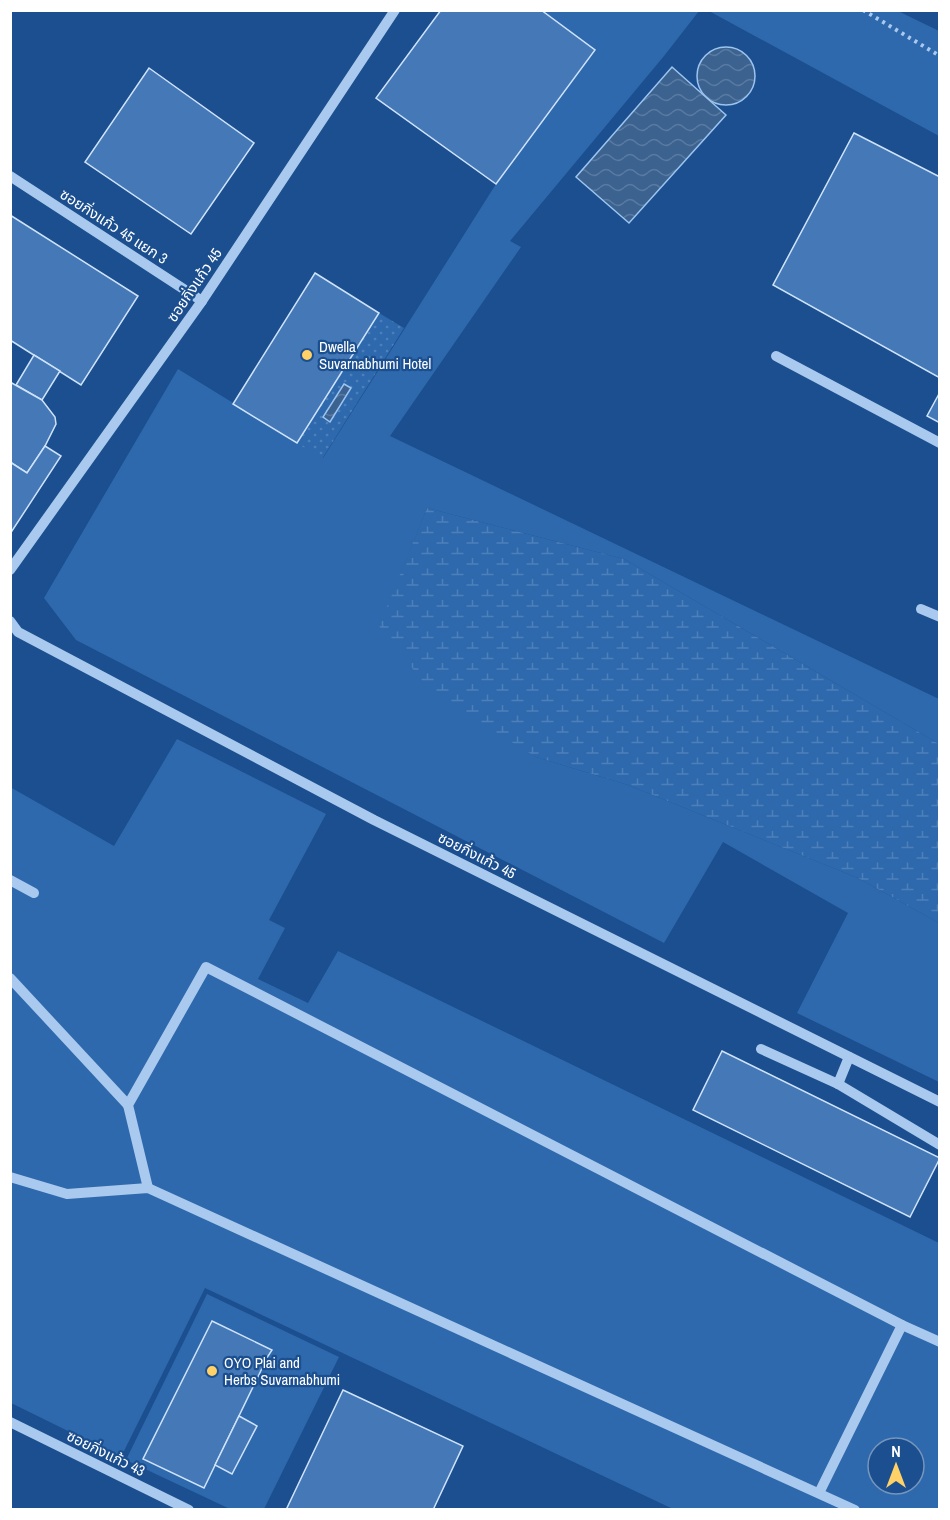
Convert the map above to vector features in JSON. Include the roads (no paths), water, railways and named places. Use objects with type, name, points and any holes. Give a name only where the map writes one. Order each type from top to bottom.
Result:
[{"type":"street","name":"ซอยกิ่งแก้ว 45","points":[[10,570],[202,301],[395,10]]},
{"type":"street","name":"ซอยกิ่งแก้ว 45 แยก 3","points":[[10,176],[202,301]]},
{"type":"street","points":[[776,356],[939,443]]},
{"type":"street","points":[[921,609],[939,617]]},
{"type":"street","name":"ซอยกิ่งแก้ว 45","points":[[10,621],[18,632],[374,820],[939,1102]]},
{"type":"street","points":[[10,880],[34,893]]},
{"type":"street","points":[[128,1105],[206,967],[939,1342]]},
{"type":"street","points":[[10,978],[128,1105],[148,1188]]},
{"type":"street","points":[[761,1049],[838,1084],[939,1145]]},
{"type":"street","points":[[838,1084],[849,1057]]},
{"type":"street","points":[[10,1177],[67,1194],[148,1188],[855,1509]]},
{"type":"street","points":[[819,1493],[902,1325]]},
{"type":"street","name":"ซอยกิ่งแก้ว 43","points":[[10,1422],[189,1509]]},
{"type":"water","points":[[726,47],[742,52],[750,60],[755,76],[750,92],[742,100],[726,105],[710,100],[702,92],[697,76],[702,60],[710,52]]},
{"type":"water","points":[[672,67],[726,115],[629,223],[576,177]]},
{"type":"water","points":[[344,384],[351,388],[330,422],[323,417]]},
{"type":"place","name":"Dwella Suvarnabhumi Hotel","points":[[307,355]]},
{"type":"place","name":"OYO Plai and Herbs Suvarnabhumi","points":[[212,1371]]}]
